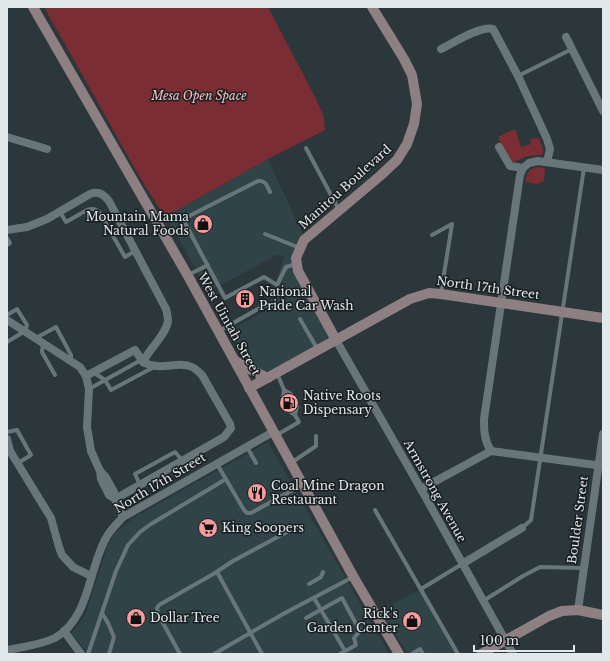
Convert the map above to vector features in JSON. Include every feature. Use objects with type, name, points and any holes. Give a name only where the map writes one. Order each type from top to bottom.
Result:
[{"type":"street","name":"West Uintah Street","points":[[33,7],[188,276],[290,464],[399,654]]},
{"type":"street","name":"Manitou Boulevard","points":[[296,264],[296,258],[300,248],[308,236],[397,160],[407,144],[416,114],[416,94],[412,75],[404,59],[372,7]]},
{"type":"street","points":[[441,48],[482,29],[493,29],[518,76],[547,139],[550,149],[547,162]]},
{"type":"street","points":[[566,37],[603,111]]},
{"type":"street","points":[[7,137],[47,149]]},
{"type":"street","points":[[499,147],[510,166],[523,168]]},
{"type":"street","points":[[491,450],[486,444],[484,419],[520,175],[523,168],[529,163],[533,162],[547,162],[603,170]]},
{"type":"street","points":[[7,230],[38,223],[95,192],[100,193],[109,201],[166,309],[168,316],[168,322],[163,333],[142,361]]},
{"type":"street","points":[[296,264],[301,278],[336,340]]},
{"type":"street","name":"North 17th Street","points":[[249,388],[410,299],[429,293],[603,318]]},
{"type":"street","points":[[7,320],[90,374]]},
{"type":"street","name":"Armstrong Avenue","points":[[336,340],[513,654]]},
{"type":"street","points":[[90,374],[135,350],[142,361],[154,367],[185,365],[192,367],[202,375],[231,428],[224,437],[115,499]]},
{"type":"street","points":[[234,360],[253,371],[273,375]]},
{"type":"street","points":[[90,374],[87,427],[91,451],[100,471],[104,474],[114,492],[115,499],[123,517]]},
{"type":"street","name":"North 17th Street","points":[[7,650],[46,641],[64,631],[77,616],[84,601],[91,576],[106,537],[123,517],[216,464],[274,434]]},
{"type":"street","name":"Boulder Street","points":[[578,610],[583,568],[601,466],[603,434]]},
{"type":"street","points":[[7,439],[10,451],[51,518],[59,547],[64,558],[73,567],[91,576]]},
{"type":"street","points":[[421,489],[491,450],[601,466]]},
{"type":"street","points":[[462,564],[522,528]]},
{"type":"street","points":[[481,654],[562,611],[578,610],[603,615]]},
{"type":"street","points":[[64,631],[80,654]]},
{"type":"lane","points":[[518,76],[572,49]]},
{"type":"lane","points":[[306,148],[339,210]]},
{"type":"lane","points":[[522,528],[530,520],[584,167]]},
{"type":"lane","points":[[270,192],[266,183],[261,180],[258,181],[187,217],[185,223],[225,298],[264,277],[277,285],[286,267],[296,264]]},
{"type":"lane","points":[[60,212],[66,222],[87,210],[97,210],[124,257],[135,250]]},
{"type":"lane","points":[[432,235],[452,224],[441,294]]},
{"type":"lane","points":[[265,234],[300,248]]},
{"type":"lane","points":[[7,238],[10,243],[7,245]]},
{"type":"lane","points":[[188,276],[208,265]]},
{"type":"lane","points":[[219,331],[265,305],[271,307]]},
{"type":"lane","points":[[7,315],[17,309],[27,325],[25,332],[7,342]]},
{"type":"lane","points":[[300,319],[318,350]]},
{"type":"lane","points":[[55,375],[42,352],[39,341],[56,327],[71,355],[71,362]]},
{"type":"lane","points":[[90,389],[142,361]]},
{"type":"lane","points":[[90,374],[105,380],[111,390],[154,367]]},
{"type":"lane","points":[[273,375],[284,390],[291,394]]},
{"type":"lane","points":[[282,398],[284,390]]},
{"type":"lane","points":[[274,434],[299,422],[296,415],[297,406]]},
{"type":"lane","points":[[289,411],[296,415]]},
{"type":"lane","points":[[7,432],[17,430],[31,455],[17,463]]},
{"type":"lane","points":[[290,464],[316,446],[316,436]]},
{"type":"lane","points":[[247,447],[256,463]]},
{"type":"lane","points":[[140,485],[135,474],[175,452],[182,460]]},
{"type":"lane","points":[[216,464],[247,513],[251,513],[302,485]]},
{"type":"lane","points":[[88,654],[116,571],[128,545],[140,532],[151,524],[226,479]]},
{"type":"lane","points":[[375,510],[458,654]]},
{"type":"lane","points":[[180,654],[159,617],[157,611],[158,606],[217,572],[233,561],[298,526]]},
{"type":"lane","points":[[420,589],[462,564]]},
{"type":"lane","points":[[483,601],[540,567],[583,568]]},
{"type":"lane","points":[[217,572],[262,654]]},
{"type":"lane","points":[[309,584],[321,577],[323,572]]},
{"type":"lane","points":[[214,654],[353,576]]},
{"type":"lane","points":[[306,618],[321,610],[342,598],[360,631],[354,638],[356,645],[341,653],[321,610],[314,598]]},
{"type":"lane","points":[[102,613],[108,622],[114,637],[109,654]]},
{"type":"lane","points":[[412,654],[420,649],[423,654]]},
{"type":"shaded area","points":[[268,159],[303,235],[292,256],[294,272],[298,282],[328,335],[326,340],[271,371],[265,372],[250,365],[230,331],[268,309],[284,256],[277,255],[208,292],[175,232],[165,217]]},
{"type":"shaded area","points":[[268,442],[389,654],[87,654],[72,632],[86,613],[107,547],[115,533],[133,518]]},
{"type":"shaded area","points":[[423,588],[460,654],[408,654],[380,611]]},
{"type":"green space","name":"Mesa Open Space","points":[[44,7],[268,7],[315,97],[324,117],[325,130],[268,159],[165,217],[142,181]]},
{"type":"green space","points":[[515,129],[521,147],[531,144],[530,139],[539,138],[543,149],[543,154],[528,156],[509,164],[498,137]]},
{"type":"green space","points":[[537,167],[545,168],[544,181],[538,184],[526,182],[528,172]]},
{"type":"place","name":"Mountain Mama Natural Foods","points":[[203,224]]},
{"type":"place","name":"National Pride Car Wash","points":[[245,299]]},
{"type":"place","name":"Native Roots Dispensary","points":[[289,403]]},
{"type":"place","name":"Coal Mine Dragon Restaurant","points":[[257,493]]},
{"type":"place","name":"King Soopers","points":[[208,528]]},
{"type":"place","name":"Dollar Tree","points":[[136,618]]},
{"type":"place","name":"Rick's Garden Center","points":[[412,621]]}]
